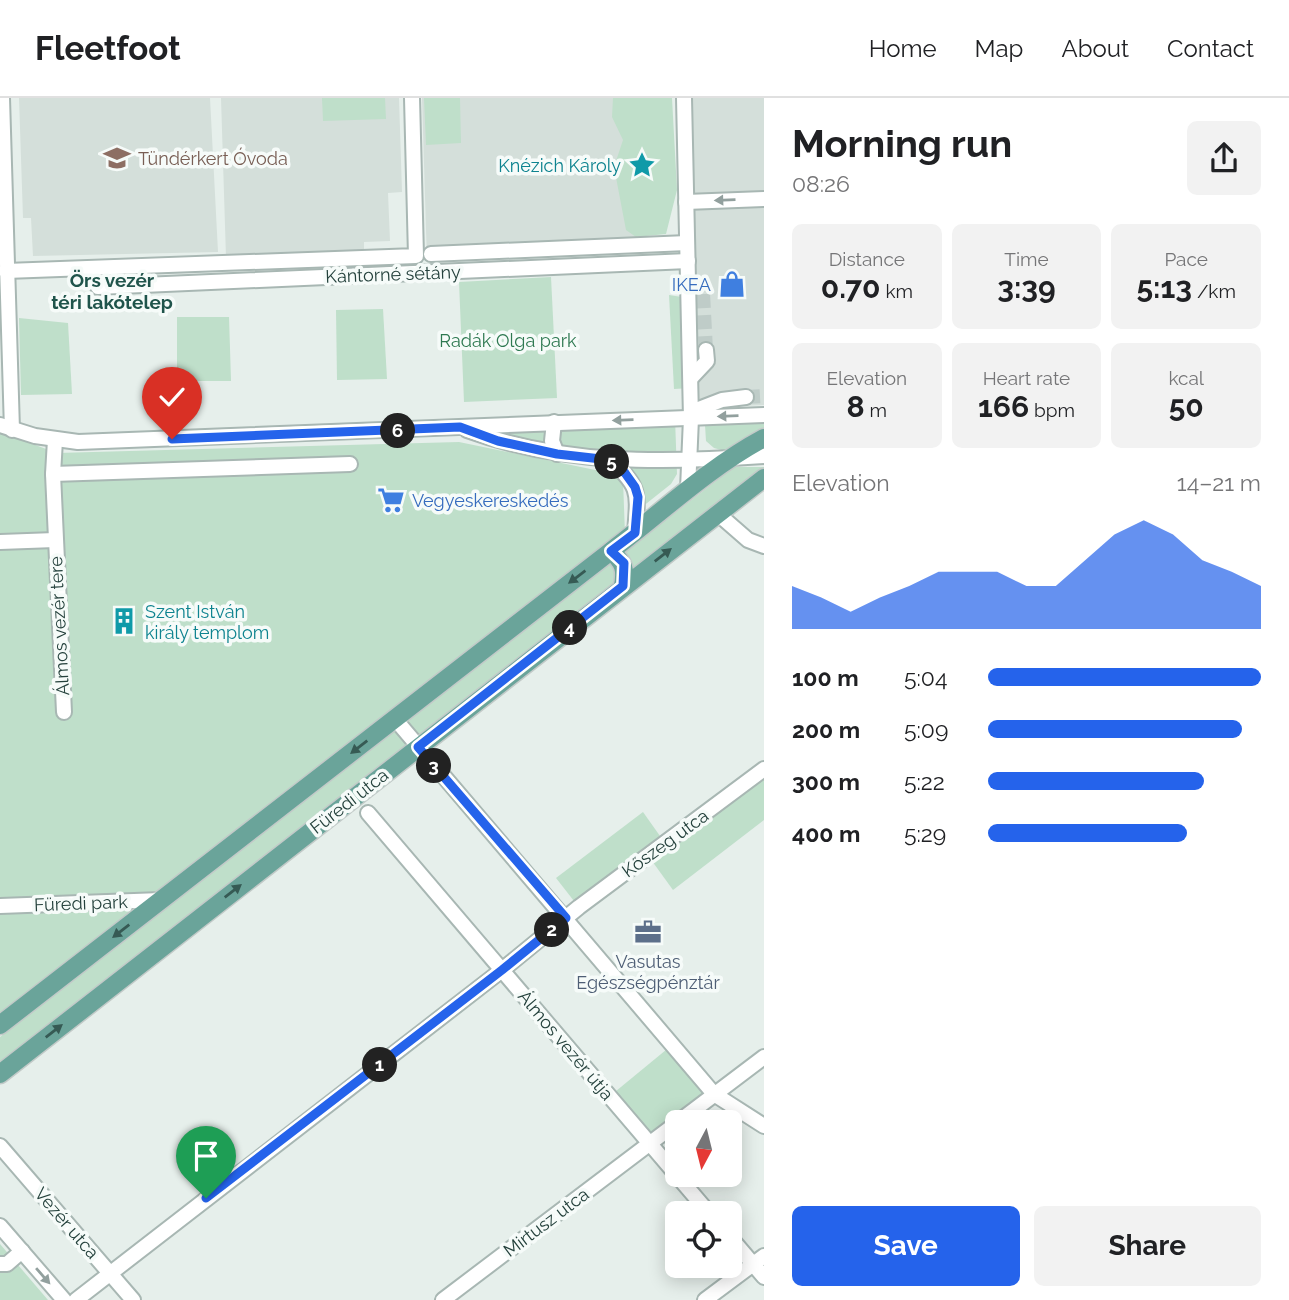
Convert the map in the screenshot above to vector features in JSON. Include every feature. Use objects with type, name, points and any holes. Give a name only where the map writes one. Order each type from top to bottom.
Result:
[{"type":"main road","name":"Füredi utca","points":[[0,1026],[688,489],[764,438]]},
{"type":"main road","name":"Füredi utca","points":[[0,1073],[764,478]]},
{"type":"main road","points":[[611,551],[624,563],[623,586]]},
{"type":"street","points":[[2,98],[7,315],[6,427],[55,440],[78,442],[691,415],[764,415]]},
{"type":"street","name":"Kántorné sétány","points":[[6,271],[416,256],[412,98]]},
{"type":"street","points":[[684,98],[691,378],[688,489]]},
{"type":"street","points":[[686,202],[764,199]]},
{"type":"street","name":"Kántorné sétány","points":[[431,254],[687,243]]},
{"type":"street","name":"Kántorné sétány","points":[[98,287],[688,261]]},
{"type":"street","points":[[691,378],[706,361],[706,350]]},
{"type":"street","points":[[691,415],[722,400],[746,397]]},
{"type":"street","points":[[554,422],[552,441],[557,454]]},
{"type":"street","points":[[460,427],[498,441],[557,454],[610,460],[764,456]]},
{"type":"street","name":"Álmos vezér tere","points":[[55,440],[55,540],[64,712]]},
{"type":"street","points":[[610,460],[625,473],[635,487],[638,497],[635,533]]},
{"type":"street","points":[[53,474],[350,464]]},
{"type":"street","points":[[717,513],[748,540],[764,546]]},
{"type":"street","name":"Álmos vezér tere","points":[[0,542],[55,540]]},
{"type":"street","points":[[395,719],[714,1094],[764,1126]]},
{"type":"street","name":"Kőszeg utca","points":[[502,970],[589,898],[764,769]]},
{"type":"street","name":"Álmos vezér útja","points":[[368,813],[699,1201]]},
{"type":"street","name":"Füredi park","points":[[0,906],[161,900]]},
{"type":"street","points":[[76,1300],[502,970]]},
{"type":"street","points":[[714,1094],[764,1057]]},
{"type":"street","name":"Mirtusz utca","points":[[443,1300],[714,1094]]},
{"type":"street","name":"Vezér utca","points":[[0,1146],[133,1300]]},
{"type":"street","points":[[0,1226],[64,1300]]},
{"type":"street","points":[[742,1247],[758,1260],[764,1277]]},
{"type":"street","points":[[0,1264],[7,1264],[22,1251]]},
{"type":"street","points":[[705,1300],[758,1260]]},
{"type":"shaded area","name":"Tündérkert Óvoda","points":[[19,98],[210,98],[218,252],[33,256],[31,218],[23,218]]},
{"type":"shaded area","points":[[221,98],[399,98],[402,192],[388,193],[390,241],[364,242],[364,252],[226,257]]},
{"type":"shaded area","points":[[422,98],[630,98],[636,237],[619,254],[427,262]]},
{"type":"shaded area","points":[[682,98],[764,98],[764,405],[694,408]]},
{"type":"green space","points":[[322,98],[385,98],[386,119],[323,121]]},
{"type":"green space","points":[[424,98],[460,98],[461,143],[426,145]]},
{"type":"green space","points":[[613,98],[672,98],[677,190],[666,234],[636,237],[626,230],[614,167],[623,140],[612,117]]},
{"type":"green space","name":"Radák Olga park","points":[[551,277],[557,398],[464,402],[459,282]]},
{"type":"green space","points":[[669,295],[688,298],[691,388],[674,389]]},
{"type":"green space","points":[[383,309],[387,379],[337,380],[336,310]]},
{"type":"green space","points":[[177,317],[229,317],[231,381],[177,381]]},
{"type":"green space","points":[[19,318],[68,323],[72,394],[21,395]]},
{"type":"green space","points":[[675,418],[677,474],[671,484],[637,511],[638,497],[610,460],[460,427]]},
{"type":"green space","points":[[764,423],[764,430],[725,451],[714,448],[706,441],[705,425]]},
{"type":"green space","points":[[0,432],[57,453],[459,442],[605,472],[623,480],[625,534],[0,1019]]},
{"type":"green space","points":[[734,467],[764,467],[764,471],[0,1065],[0,1037]]},
{"type":"green space","points":[[764,777],[764,820],[673,890],[652,861]]},
{"type":"green space","points":[[643,812],[660,836],[574,901],[556,878]]},
{"type":"green space","points":[[672,1045],[714,1094],[693,1110],[665,1110],[665,1131],[649,1143],[610,1096]]},
{"type":"green space","points":[[0,1244],[48,1300],[0,1300]]},
{"type":"tunnel","points":[[706,284],[703,293],[706,350]]},
{"type":"tunnel","points":[[746,397],[764,396]]},
{"type":"place","name":"Tündérkert Óvoda","points":[[117,158]]},
{"type":"place","name":"Knézich Károly","points":[[642,165]]},
{"type":"place","name":"IKEA","points":[[732,284]]},
{"type":"place","name":"Vegyeskereskedés","points":[[391,500]]},
{"type":"place","name":"Szent István király templom","points":[[124,621]]},
{"type":"place","name":"Vasutas Egészségpénztár","points":[[648,932]]},
{"type":"district","name":"Örs vezér téri lakótelep","points":[[112,291]]},
{"type":"route","points":[[172,439],[460,427],[498,441],[557,454],[610,460],[625,473],[635,487],[638,497],[635,533],[611,551],[624,563],[623,586],[418,747],[566,918],[206,1198]]}]
